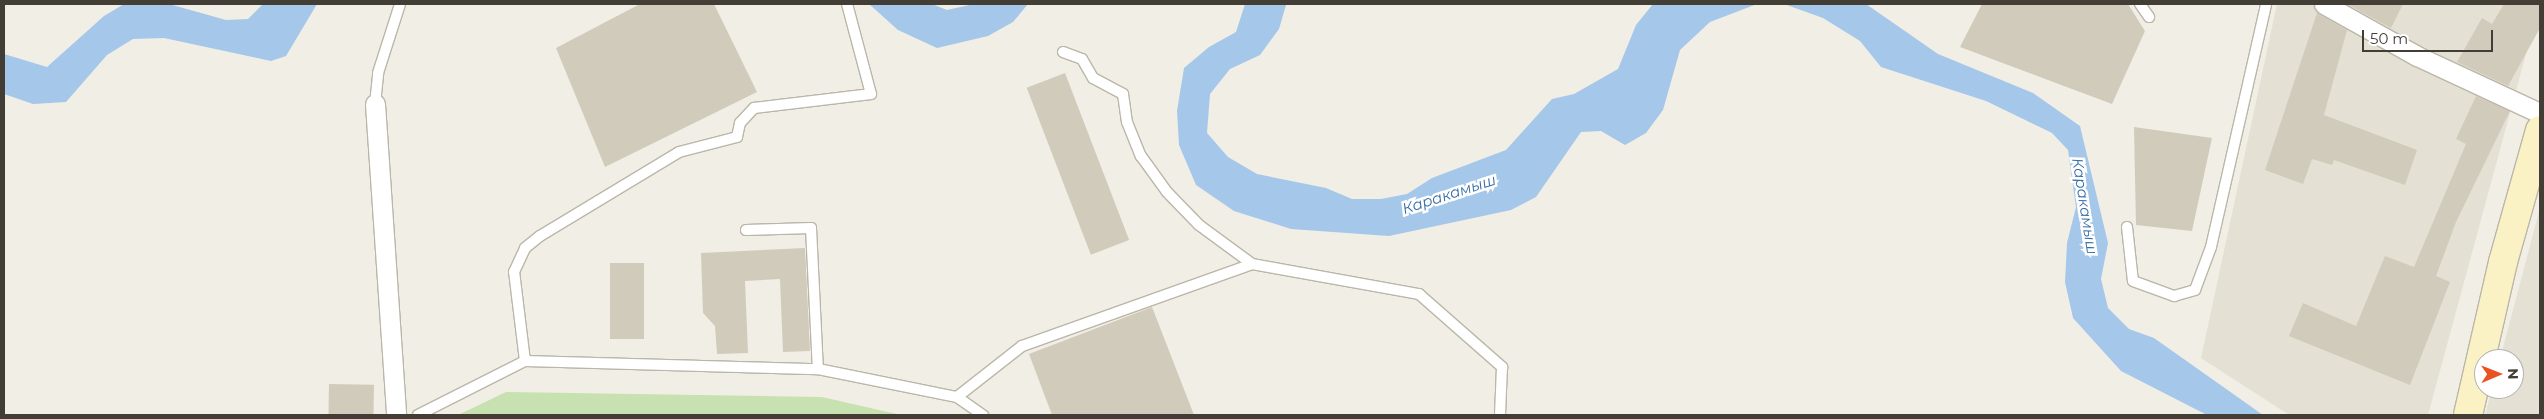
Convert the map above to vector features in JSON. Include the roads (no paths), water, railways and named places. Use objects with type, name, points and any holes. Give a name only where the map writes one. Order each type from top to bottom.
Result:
[{"type":"main road","points":[[2468,415],[2503,262],[2540,130]]},
{"type":"street","points":[[2337,7],[2417,56],[2540,113]]},
{"type":"street","points":[[375,104],[396,415]]},
{"type":"lane","points":[[375,104],[378,74],[400,4]]},
{"type":"lane","points":[[525,361],[514,272],[526,248],[540,236],[679,152],[737,137],[740,123],[754,108],[871,94],[847,4]]},
{"type":"lane","points":[[2140,4],[2149,17]]},
{"type":"lane","points":[[2127,227],[2127,260],[2133,281],[2174,296],[2196,290],[2211,246],[2266,4]]},
{"type":"lane","points":[[1063,52],[1082,59],[1093,78],[1123,94],[1127,122],[1141,156],[1166,192],[1199,225],[1252,264],[1419,294],[1502,368],[1500,415]]},
{"type":"lane","points":[[746,230],[811,228],[818,369]]},
{"type":"lane","points":[[957,397],[1022,346],[1252,264]]},
{"type":"lane","points":[[418,415],[525,361],[818,369],[957,397],[983,415]]},
{"type":"water","points":[[124,4],[169,4],[226,20],[248,19],[263,4],[317,4],[286,56],[271,61],[164,38],[133,39],[107,55],[66,102],[33,104],[4,94],[4,54],[47,67],[104,16]]},
{"type":"water","points":[[869,4],[932,4],[947,10],[974,4],[1028,4],[1013,22],[988,36],[937,48],[898,30]]},
{"type":"water","name":"Каракамыш","points":[[1245,4],[1286,5],[1279,29],[1260,55],[1230,69],[1210,94],[1207,133],[1228,157],[1257,174],[1326,188],[1352,199],[1381,199],[1407,194],[1432,178],[1506,150],[1552,99],[1574,94],[1618,69],[1636,25],[1653,4],[1757,4],[1710,22],[1680,50],[1663,110],[1646,133],[1625,145],[1601,131],[1581,132],[1536,197],[1511,210],[1389,236],[1291,229],[1234,211],[1196,185],[1179,145],[1177,111],[1184,68],[1209,47],[1236,32]]},
{"type":"water","name":"Каракамыш","points":[[1784,4],[1866,4],[1938,54],[2033,93],[2080,126],[2108,243],[2101,279],[2108,308],[2129,329],[2154,338],[2263,415],[2207,415],[2121,371],[2073,318],[2065,282],[2067,243],[2076,207],[2068,150],[2052,133],[1986,101],[1881,67],[1860,41],[1823,18]]}]
